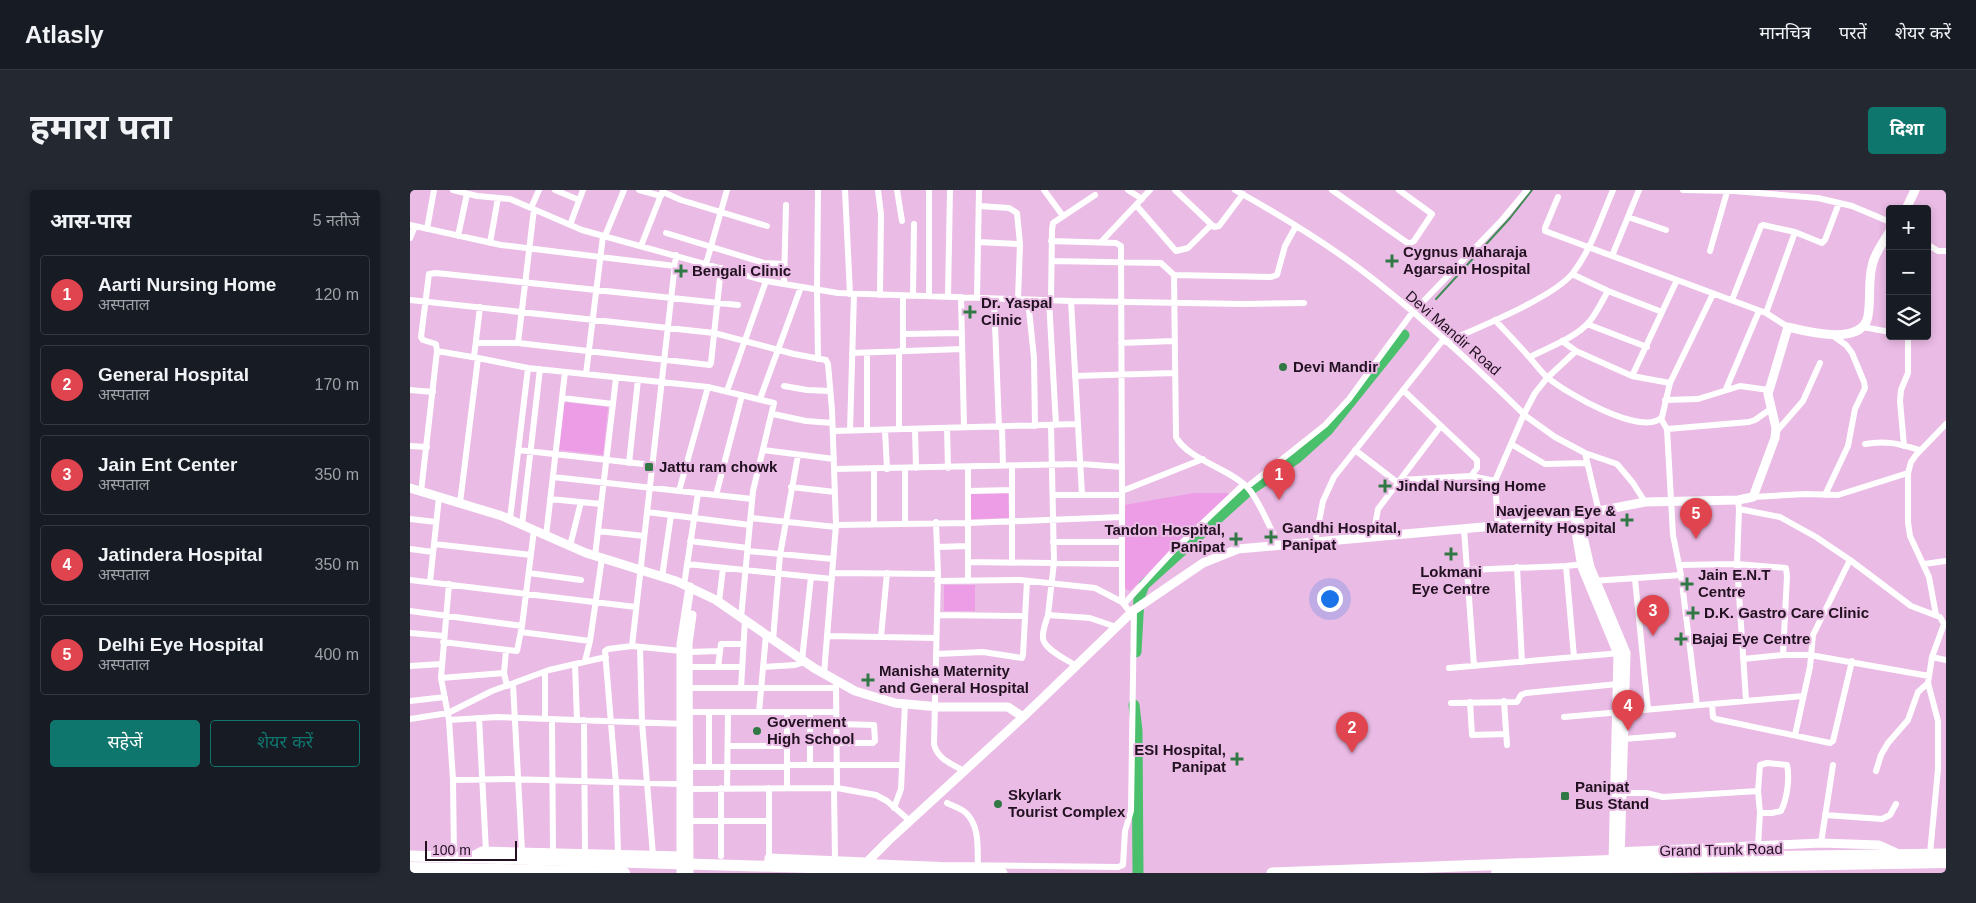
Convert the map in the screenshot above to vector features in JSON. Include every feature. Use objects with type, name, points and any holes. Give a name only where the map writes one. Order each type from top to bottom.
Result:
[{"type":"highway","points":[[1272,873],[1617,856],[1946,854]]},
{"type":"highway","points":[[410,856],[684,866],[769,862],[861,868],[978,870],[1002,873]]},
{"type":"highway","points":[[1776,856],[1776,873]]},
{"type":"highway","name":"Grand Trunk Road","points":[[1497,873],[1669,867],[1946,862]]},
{"type":"highway","points":[[410,868],[624,873]]},
{"type":"street","points":[[427,229],[434,190]]},
{"type":"street","points":[[453,190],[487,193],[498,198],[510,199],[570,225],[604,236],[766,281],[817,290],[852,294],[1028,300],[1304,303]]},
{"type":"street","points":[[518,343],[532,209],[539,190]]},
{"type":"street","points":[[555,190],[579,200]]},
{"type":"street","points":[[570,225],[583,190]]},
{"type":"street","points":[[586,374],[604,236],[624,190]]},
{"type":"street","points":[[639,190],[662,193],[767,226]]},
{"type":"street","points":[[706,264],[727,190]]},
{"type":"street","points":[[817,190],[818,358]]},
{"type":"street","points":[[845,190],[852,294],[850,431]]},
{"type":"street","points":[[878,190],[881,214],[880,295]]},
{"type":"street","points":[[896,190],[902,222]]},
{"type":"street","points":[[929,190],[929,296]]},
{"type":"street","points":[[948,297],[950,190]]},
{"type":"street","points":[[978,298],[979,190]]},
{"type":"street","points":[[1128,190],[1142,199]]},
{"type":"street","points":[[1101,242],[1150,190]]},
{"type":"street","points":[[1175,190],[1211,225],[1219,226],[1243,194]]},
{"type":"street","name":"Devi Mandir Road","points":[[1235,190],[1296,226],[1360,269],[1444,341],[1524,414],[1555,437],[1585,453],[1617,464],[1634,483],[1646,502]]},
{"type":"street","points":[[1332,190],[1349,200],[1405,242],[1412,243],[1432,214],[1399,190]]},
{"type":"street","points":[[1123,603],[1174,550],[1246,486],[1325,425],[1348,399],[1412,313],[1502,220],[1526,190]]},
{"type":"street","points":[[1314,542],[1322,501],[1334,477],[1444,341],[1494,320],[1561,285],[1572,274],[1589,248],[1613,190]]},
{"type":"street","points":[[1612,256],[1639,190]]},
{"type":"street","points":[[1683,190],[1742,191],[1818,198],[1852,206],[1886,220]]},
{"type":"street","points":[[1908,205],[1915,190]]},
{"type":"street","points":[[1047,191],[1063,216]]},
{"type":"street","points":[[1710,251],[1731,191]]},
{"type":"street","points":[[458,236],[465,192]]},
{"type":"street","points":[[641,246],[662,193]]},
{"type":"street","points":[[1076,666],[1048,647],[1044,642],[1043,635],[1048,615],[1054,562],[1052,465],[1054,425],[1050,300],[1052,241],[1053,223],[1094,195]]},
{"type":"street","points":[[1558,197],[1545,230],[1732,300],[1762,312],[1788,327],[1817,334],[1850,333],[1858,331],[1863,327],[1868,317],[1872,264],[1886,238]]},
{"type":"street","points":[[490,243],[498,198]]},
{"type":"street","points":[[1732,300],[1761,226],[1796,232],[1824,242],[1840,203]]},
{"type":"street","points":[[784,284],[786,205]]},
{"type":"street","points":[[1136,205],[1176,250],[1188,248],[1211,225]]},
{"type":"street","points":[[979,206],[1014,210],[1018,218],[1020,244],[1018,299]]},
{"type":"street","points":[[1628,217],[1666,230]]},
{"type":"street","points":[[913,296],[914,224]]},
{"type":"street","points":[[410,238],[412,226],[490,243],[529,249],[675,266]]},
{"type":"street","points":[[1052,261],[1161,263],[1174,275],[1271,277],[1277,275],[1285,246],[1296,226]]},
{"type":"street","points":[[1726,389],[1762,312],[1796,232]]},
{"type":"street","points":[[666,233],[764,263],[784,264]]},
{"type":"street","points":[[1052,241],[1119,244],[1122,262],[1123,603]]},
{"type":"street","points":[[978,242],[1020,244]]},
{"type":"street","points":[[1931,247],[1938,251],[1946,252]]},
{"type":"street","points":[[632,646],[676,255]]},
{"type":"street","points":[[476,342],[518,343],[710,365],[720,268]]},
{"type":"street","points":[[422,492],[437,351],[436,344],[423,340],[421,337],[428,277],[432,273],[738,305]]},
{"type":"street","points":[[1572,274],[1608,291],[1662,312]]},
{"type":"street","points":[[1174,275],[1176,436],[1182,445],[1246,486],[1253,494],[1279,546]]},
{"type":"street","points":[[1632,376],[1677,280]]},
{"type":"street","points":[[727,391],[766,281]]},
{"type":"street","points":[[760,399],[801,287]]},
{"type":"street","points":[[1530,357],[1562,341],[1587,324],[1608,291]]},
{"type":"street","points":[[1697,705],[1681,575],[1673,535],[1667,429],[1662,418],[1670,383],[1712,294]]},
{"type":"street","points":[[899,429],[903,296]]},
{"type":"street","points":[[961,297],[964,427]]},
{"type":"street","points":[[994,298],[1003,466]]},
{"type":"street","points":[[410,300],[714,333],[777,350],[824,359],[828,364],[833,431],[836,526],[824,674]]},
{"type":"street","points":[[1028,300],[1034,358],[1035,426]]},
{"type":"street","points":[[1071,301],[1082,495]]},
{"type":"street","points":[[460,503],[480,307]]},
{"type":"street","points":[[1494,320],[1530,357],[1547,378],[1590,404],[1612,415],[1637,421],[1654,422],[1662,418]]},
{"type":"street","points":[[1587,324],[1647,347]]},
{"type":"street","points":[[1776,432],[1768,394],[1788,327]]},
{"type":"street","points":[[1863,327],[1886,331]]},
{"type":"street","points":[[903,334],[962,333]]},
{"type":"street","points":[[1825,495],[1848,446],[1855,409],[1865,388],[1852,353],[1846,345],[1832,335]]},
{"type":"street","points":[[1904,446],[1900,401],[1901,390],[1908,373],[1908,340]]},
{"type":"street","points":[[1121,343],[1174,341]]},
{"type":"street","points":[[1562,341],[1576,350],[1632,376],[1670,383]]},
{"type":"street","points":[[852,353],[962,349]]},
{"type":"street","points":[[1498,525],[1495,481],[1524,414],[1547,378],[1576,350]]},
{"type":"street","points":[[437,351],[528,368],[708,387],[774,403],[752,499],[743,619],[744,644],[741,688]]},
{"type":"street","points":[[867,353],[867,430]]},
{"type":"street","points":[[1753,497],[1776,432],[1803,401],[1820,363]]},
{"type":"street","points":[[510,519],[528,368]]},
{"type":"street","points":[[522,524],[540,369]]},
{"type":"street","points":[[546,536],[565,372]]},
{"type":"street","points":[[1076,376],[1174,373]]},
{"type":"street","points":[[585,661],[590,641],[595,602],[599,557],[598,531],[616,378]]},
{"type":"street","points":[[629,463],[638,380]]},
{"type":"street","points":[[784,386],[830,392]]},
{"type":"street","points":[[1665,400],[1698,399],[1740,386],[1769,390]]},
{"type":"street","points":[[679,491],[708,387]]},
{"type":"street","points":[[410,390],[433,392]]},
{"type":"street","points":[[1403,390],[1477,460],[1476,468],[1471,476]]},
{"type":"street","points":[[716,495],[742,395]]},
{"type":"street","points":[[562,398],[613,404]]},
{"type":"street","points":[[1667,429],[1749,422],[1772,408]]},
{"type":"street","points":[[773,414],[806,421],[832,423]]},
{"type":"street","points":[[833,431],[1078,424]]},
{"type":"street","points":[[1936,615],[1929,577],[1910,536],[1908,522],[1908,473],[1911,462],[1920,450],[1945,426]]},
{"type":"street","points":[[1373,537],[1378,509],[1440,427]]},
{"type":"street","points":[[947,428],[948,468]]},
{"type":"street","points":[[915,429],[916,468]]},
{"type":"street","points":[[885,430],[887,469]]},
{"type":"street","points":[[1865,444],[1893,442],[1920,450]]},
{"type":"street","points":[[1511,444],[1545,464],[1587,463]]},
{"type":"street","points":[[410,446],[427,447]]},
{"type":"street","points":[[518,450],[652,465]]},
{"type":"street","points":[[763,450],[834,459]]},
{"type":"street","points":[[1355,450],[1399,482],[1471,476],[1495,481]]},
{"type":"street","points":[[1585,453],[1599,512]]},
{"type":"street","points":[[759,712],[763,668],[770,637],[780,555],[798,455]]},
{"type":"street","points":[[1053,495],[1122,493],[1203,460]]},
{"type":"street","points":[[834,469],[968,468],[1081,464],[1122,467]]},
{"type":"street","points":[[1012,466],[1012,562]]},
{"type":"street","points":[[905,468],[906,523]]},
{"type":"street","points":[[968,468],[968,581]]},
{"type":"street","points":[[874,469],[874,524]]},
{"type":"street","points":[[1739,504],[1753,497],[1844,493],[1908,473]]},
{"type":"street","points":[[552,477],[752,499]]},
{"type":"street","points":[[791,487],[835,492]]},
{"type":"street","points":[[410,488],[510,519],[599,557],[662,576],[690,587],[719,602],[836,684],[905,704],[1008,707],[1023,717]]},
{"type":"street","points":[[968,491],[1012,490]]},
{"type":"street","points":[[684,866],[685,651],[690,587],[687,564],[698,493]]},
{"type":"street","points":[[430,582],[439,497]]},
{"type":"street","points":[[550,499],[601,504]]},
{"type":"street","points":[[769,788],[769,862],[835,860],[861,868],[1023,717],[1135,609],[1203,563],[1238,549],[1464,529],[1578,516],[1646,502],[1672,501],[1739,504],[1778,516],[1816,537],[1911,606],[1940,617],[1945,624],[1932,657],[1929,679],[1938,721],[1938,769],[1930,854]]},
{"type":"street","points":[[570,546],[581,502]]},
{"type":"street","points":[[1739,504],[1737,564],[1746,700]]},
{"type":"street","points":[[647,512],[694,518],[836,526],[1122,517]]},
{"type":"street","points":[[662,576],[670,515]]},
{"type":"street","points":[[1578,516],[1585,564],[1622,653],[1617,856],[1821,843],[1879,845],[1899,854]]},
{"type":"street","points":[[410,519],[436,522]]},
{"type":"street","points":[[936,522],[938,581],[934,744],[935,751],[940,756],[964,771]]},
{"type":"street","points":[[1464,529],[1474,666]]},
{"type":"street","points":[[410,633],[506,651],[517,651],[534,530]]},
{"type":"street","points":[[598,531],[644,536]]},
{"type":"street","points":[[690,541],[780,555],[833,559]]},
{"type":"street","points":[[1053,542],[1122,542]]},
{"type":"street","points":[[434,544],[531,555]]},
{"type":"street","points":[[937,547],[968,546]]},
{"type":"street","points":[[410,549],[433,552]]},
{"type":"street","points":[[1795,735],[1810,667],[1810,655],[1815,628],[1850,560]]},
{"type":"street","points":[[1924,564],[1946,561]]},
{"type":"street","points":[[968,562],[1122,564]]},
{"type":"street","points":[[687,564],[811,577],[887,573],[938,574]]},
{"type":"street","points":[[1467,570],[1585,564]]},
{"type":"street","points":[[1679,565],[1737,564],[1786,568],[1783,655]]},
{"type":"street","points":[[1566,566],[1574,657]]},
{"type":"street","points":[[1518,567],[1522,662]]},
{"type":"street","points":[[719,602],[724,568]]},
{"type":"street","points":[[529,573],[581,580]]},
{"type":"street","points":[[881,637],[887,573]]},
{"type":"street","points":[[1592,581],[1681,575]]},
{"type":"street","points":[[804,661],[811,577]]},
{"type":"street","points":[[1635,579],[1648,709]]},
{"type":"street","points":[[410,580],[636,607]]},
{"type":"street","points":[[938,581],[1027,581],[1095,588],[1135,609]]},
{"type":"street","points":[[936,654],[982,652],[1022,658],[1027,581]]},
{"type":"street","points":[[449,584],[441,678],[449,716],[453,780],[454,858]]},
{"type":"street","points":[[947,803],[965,812],[974,824],[978,870],[1118,866],[1124,863],[1125,831],[1131,811],[1135,609]]},
{"type":"street","points":[[410,611],[446,615],[590,641]]},
{"type":"street","points":[[937,615],[1025,616]]},
{"type":"street","points":[[1048,615],[1090,618],[1116,627]]},
{"type":"street","points":[[827,636],[936,638]]},
{"type":"street","points":[[718,667],[720,644],[744,644]]},
{"type":"street","points":[[640,646],[642,722],[653,855]]},
{"type":"street","points":[[618,854],[616,783],[605,651],[608,649],[640,646],[685,651],[719,651]]},
{"type":"street","points":[[506,651],[504,673],[510,685],[514,718],[522,851]]},
{"type":"street","points":[[684,866],[688,821],[684,787],[688,766],[685,724],[688,712],[688,667],[685,651]]},
{"type":"street","points":[[1449,668],[1622,653]]},
{"type":"street","points":[[1618,793],[1624,740],[1618,684],[1622,653]]},
{"type":"street","points":[[1743,659],[1783,655],[1810,655],[1852,661],[1929,679]]},
{"type":"street","points":[[449,716],[510,685],[545,672],[606,657]]},
{"type":"street","points":[[1932,657],[1946,660]]},
{"type":"street","points":[[763,668],[795,665],[804,661]]},
{"type":"street","points":[[1712,704],[1713,717],[1716,719],[1795,735],[1826,744],[1832,742],[1852,661]]},
{"type":"street","points":[[410,666],[442,664]]},
{"type":"street","points":[[575,664],[584,782],[584,853]]},
{"type":"street","points":[[688,667],[742,667]]},
{"type":"street","points":[[545,672],[553,852]]},
{"type":"street","points":[[441,678],[504,673]]},
{"type":"street","points":[[1876,772],[1888,743],[1908,720],[1918,692],[1929,679]]},
{"type":"street","points":[[688,688],[761,688],[836,684]]},
{"type":"street","points":[[835,860],[836,684]]},
{"type":"street","points":[[1451,703],[1517,702],[1521,695],[1526,693],[1618,684]]},
{"type":"street","points":[[1564,717],[1803,696]]},
{"type":"street","points":[[410,701],[445,697]]},
{"type":"street","points":[[1470,702],[1472,735],[1506,734]]},
{"type":"street","points":[[1504,702],[1507,746]]},
{"type":"street","points":[[894,808],[901,789],[905,704]]},
{"type":"street","points":[[688,712],[836,712]]},
{"type":"street","points":[[709,712],[709,766]]},
{"type":"street","points":[[721,856],[721,821],[728,767],[728,712]]},
{"type":"street","points":[[787,712],[787,788]]},
{"type":"street","points":[[810,712],[810,765]]},
{"type":"street","points":[[410,719],[449,716],[685,724]]},
{"type":"street","points":[[479,718],[486,851]]},
{"type":"street","points":[[836,724],[874,724],[875,741],[873,743],[836,743]]},
{"type":"street","points":[[1624,740],[1674,735]]},
{"type":"street","points":[[1938,744],[1946,749]]},
{"type":"street","points":[[728,746],[787,746]]},
{"type":"street","points":[[1758,846],[1760,765],[1767,763],[1787,765],[1785,798],[1781,810],[1772,813],[1760,813]]},
{"type":"street","points":[[688,766],[902,764]]},
{"type":"street","points":[[1821,843],[1833,765]]},
{"type":"street","points":[[453,780],[648,783],[684,787],[724,788],[835,788],[876,795],[910,821]]},
{"type":"street","points":[[1618,793],[1646,792],[1663,797],[1758,791]]},
{"type":"street","points":[[1825,815],[1882,818],[1890,815],[1896,804]]},
{"type":"street","points":[[688,821],[769,821]]},
{"type":"street","points":[[468,858],[478,852],[486,851],[653,855],[684,866]]},
{"type":"shaded area","points":[[564,402],[608,407],[603,455],[559,450]]},
{"type":"shaded area","points":[[1008,493],[1009,518],[971,519],[971,494]]},
{"type":"shaded area","points":[[1194,493],[1228,493],[1229,495],[1130,591],[1123,587],[1124,505]]},
{"type":"shaded area","points":[[944,585],[975,585],[975,611],[944,611]]},
{"type":"waterway","points":[[1436,299],[1510,218],[1532,190]]},
{"type":"waterway","points":[[1136,652],[1139,598],[1144,585],[1247,492],[1297,458],[1327,431],[1404,335]]},
{"type":"waterway","points":[[1134,705],[1137,731],[1138,873]]},
{"type":"place","name":"Cygnus Maharaja Agarsain Hospital","points":[[1392,261]]},
{"type":"place","name":"Bengali Clinic","points":[[681,271]]},
{"type":"place","name":"Dr. Yaspal Clinic","points":[[970,312]]},
{"type":"place","name":"Devi Mandir","points":[[1283,367]]},
{"type":"place","name":"Jattu ram chowk","points":[[649,467]]},
{"type":"place","name":"Jindal Nursing Home","points":[[1385,486]]},
{"type":"place","name":"Aarti Nursing Home","points":[[1279,500]]},
{"type":"place","name":"Navjeevan Eye & Maternity Hospital","points":[[1627,520]]},
{"type":"place","name":"Gandhi Hospital, Panipat","points":[[1271,537]]},
{"type":"place","name":"Tandon Hospital, Panipat","points":[[1236,539]]},
{"type":"place","name":"Delhi Eye Hospital","points":[[1696,539]]},
{"type":"place","name":"Lokmani Eye Centre","points":[[1451,554]]},
{"type":"place","name":"Jain E.N.T Centre","points":[[1687,584]]},
{"type":"place","name":"D.K. Gastro Care Clinic","points":[[1693,613]]},
{"type":"place","name":"Jain Ent Center","points":[[1653,636]]},
{"type":"place","name":"Bajaj Eye Centre","points":[[1681,639]]},
{"type":"place","name":"Manisha Maternity and General Hospital","points":[[868,680]]},
{"type":"place","name":"Goverment High School","points":[[757,731]]},
{"type":"place","name":"Jatindera Hospital","points":[[1628,731]]},
{"type":"place","name":"General Hospital","points":[[1352,753]]},
{"type":"place","name":"ESI Hospital, Panipat","points":[[1237,759]]},
{"type":"place","name":"Panipat Bus Stand","points":[[1565,796]]},
{"type":"place","name":"Skylark Tourist Complex","points":[[998,804]]}]
